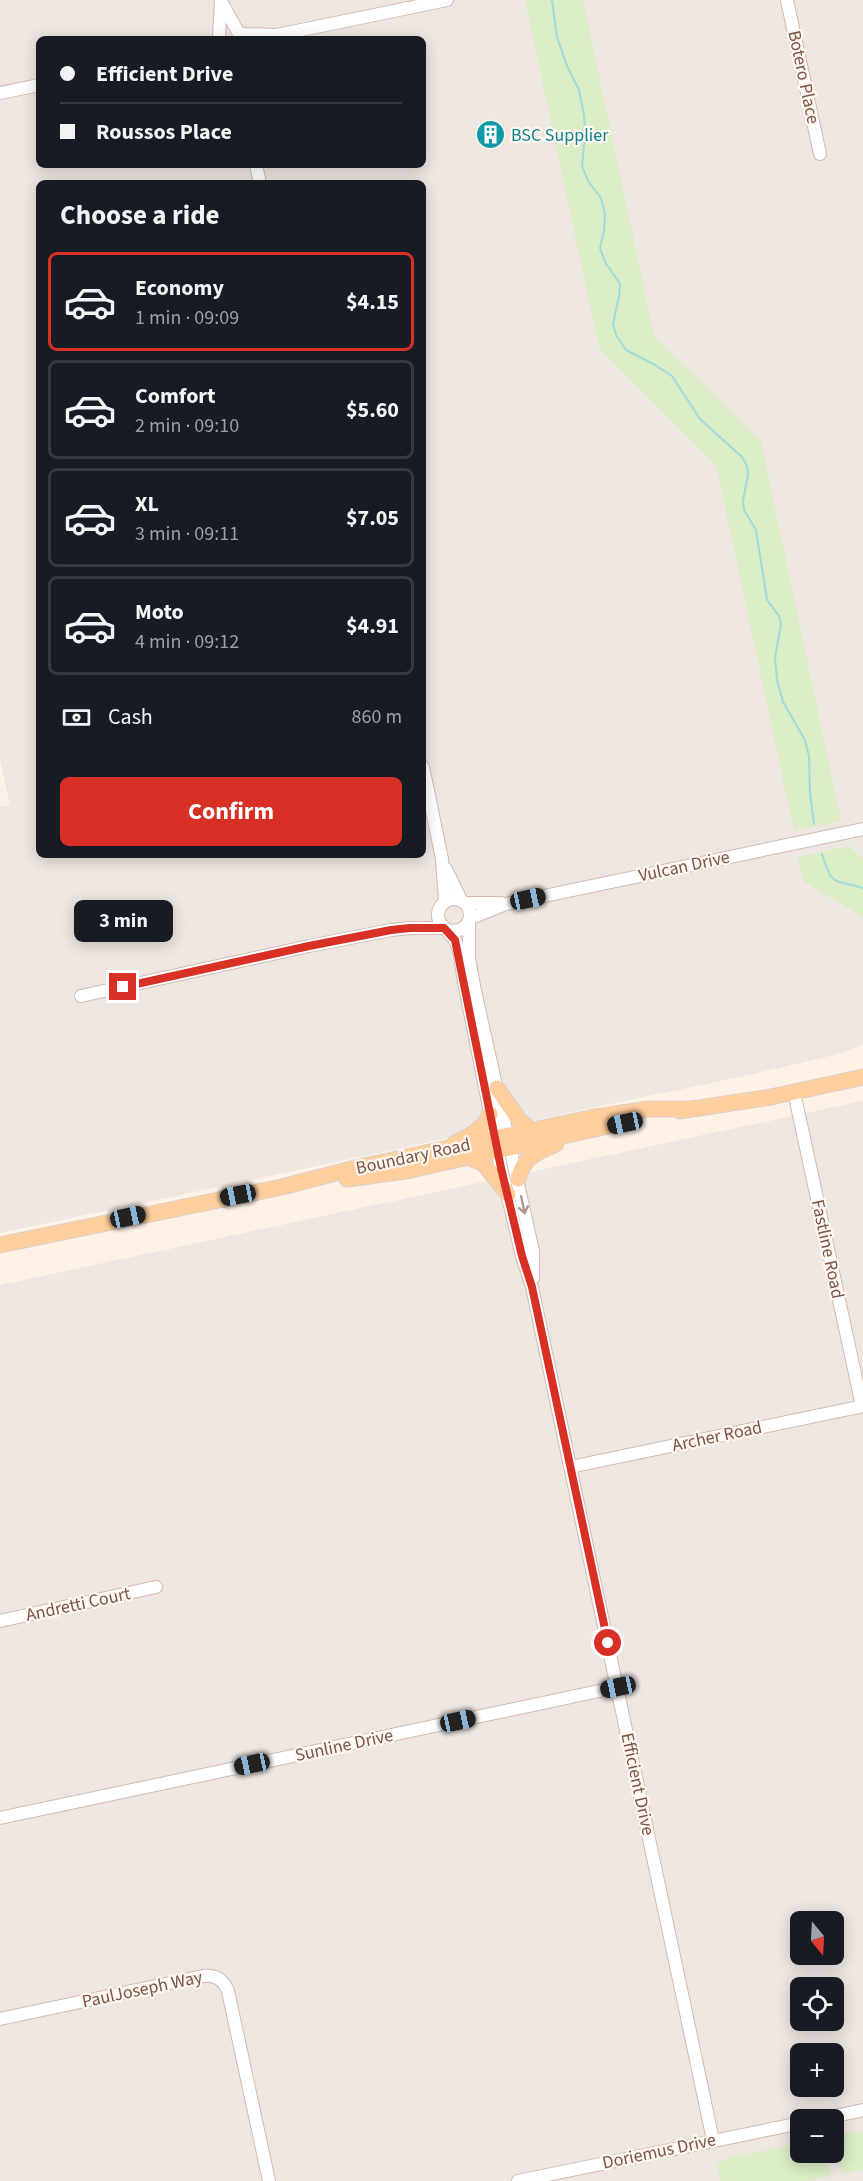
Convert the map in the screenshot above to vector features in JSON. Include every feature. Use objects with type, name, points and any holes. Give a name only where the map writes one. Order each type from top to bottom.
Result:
[{"type":"main road","name":"Boundary Road","points":[[0,1245],[282,1187],[434,1152],[584,1132],[687,1109],[794,1092],[863,1077]]},
{"type":"main road","points":[[497,1088],[520,1121],[532,1130]]},
{"type":"main road","name":"Boundary Road","points":[[282,1187],[406,1171],[468,1157],[532,1130],[648,1109],[687,1109]]},
{"type":"main road","points":[[434,1152],[472,1134],[487,1122],[490,1114]]},
{"type":"main road","points":[[518,1179],[523,1163],[530,1157],[584,1132]]},
{"type":"main road","points":[[468,1157],[483,1162],[508,1194]]},
{"type":"street","points":[[221,0],[241,35]]},
{"type":"street","points":[[219,36],[221,0]]},
{"type":"street","points":[[278,36],[447,0]]},
{"type":"street","name":"Botero Place","points":[[787,0],[820,154]]},
{"type":"street","points":[[222,36],[229,31],[241,35],[257,36]]},
{"type":"street","points":[[0,93],[36,86]]},
{"type":"street","points":[[426,782],[442,859],[442,906],[439,920],[455,940],[459,950],[490,1114],[504,1143]]},
{"type":"street","name":"Vulcan Drive","points":[[470,921],[506,904],[863,829]]},
{"type":"street","points":[[442,859],[463,901],[469,907],[470,958],[497,1088],[504,1143]]},
{"type":"street","points":[[391,930],[415,923],[456,898],[463,901]]},
{"type":"street","name":"Vulcan Drive","points":[[463,901],[506,904]]},
{"type":"street","points":[[81,996],[391,930],[410,928],[457,931],[470,921]]},
{"type":"street","name":"Fastline Road","points":[[794,1092],[862,1406]]},
{"type":"street","name":"Efficient Drive","points":[[504,1143],[518,1179],[533,1251],[532,1287]]},
{"type":"street","name":"Efficient Drive","points":[[504,1143],[508,1194],[522,1256],[532,1287],[713,2140]]},
{"type":"street","name":"Archer Road","points":[[570,1467],[862,1406]]},
{"type":"street","name":"Andretti Court","points":[[0,1621],[156,1587]]},
{"type":"street","name":"Sunline Drive","points":[[0,1818],[618,1687]]},
{"type":"street","name":"PaulJoseph Way","points":[[0,2019],[203,1976],[212,1975],[219,1978],[228,1990],[269,2181]]},
{"type":"street","points":[[844,2114],[863,2110]]},
{"type":"street","name":"Doriemus Drive","points":[[518,2181],[790,2125]]},
{"type":"shaded area","points":[[0,0],[863,0],[863,1045],[834,1055],[753,1074],[0,1233],[0,807],[10,805],[0,760]]},
{"type":"shaded area","points":[[863,1101],[863,2181],[0,2181],[0,1285]]},
{"type":"green space","points":[[525,0],[583,0],[654,336],[761,441],[841,821],[794,831],[716,465],[599,348]]},
{"type":"green space","points":[[849,846],[863,859],[863,917],[803,881],[798,857]]},
{"type":"green space","points":[[863,2130],[863,2170],[842,2174],[840,2163],[844,2163],[844,2134]]},
{"type":"green space","points":[[790,2145],[790,2163],[828,2163],[831,2176],[806,2181],[721,2181],[717,2164],[731,2157]]},
{"type":"waterway","points":[[552,0],[557,37],[567,66],[579,90],[584,115],[582,166],[588,181],[601,198],[605,214],[600,248],[605,262],[620,284],[613,324],[616,335],[626,350],[672,376],[700,419],[742,457],[747,466],[744,510],[756,530],[767,600],[779,616],[781,624],[775,658],[777,680],[783,702],[805,740],[809,756],[814,824]]},
{"type":"waterway","points":[[822,854],[831,877],[839,882],[863,888]]},
{"type":"place","name":"BSC Supplier","points":[[490,135]]},
{"type":"route","points":[[123,987],[391,930],[444,928],[455,940],[459,950],[501,1168],[522,1256],[532,1287],[608,1643]]}]
